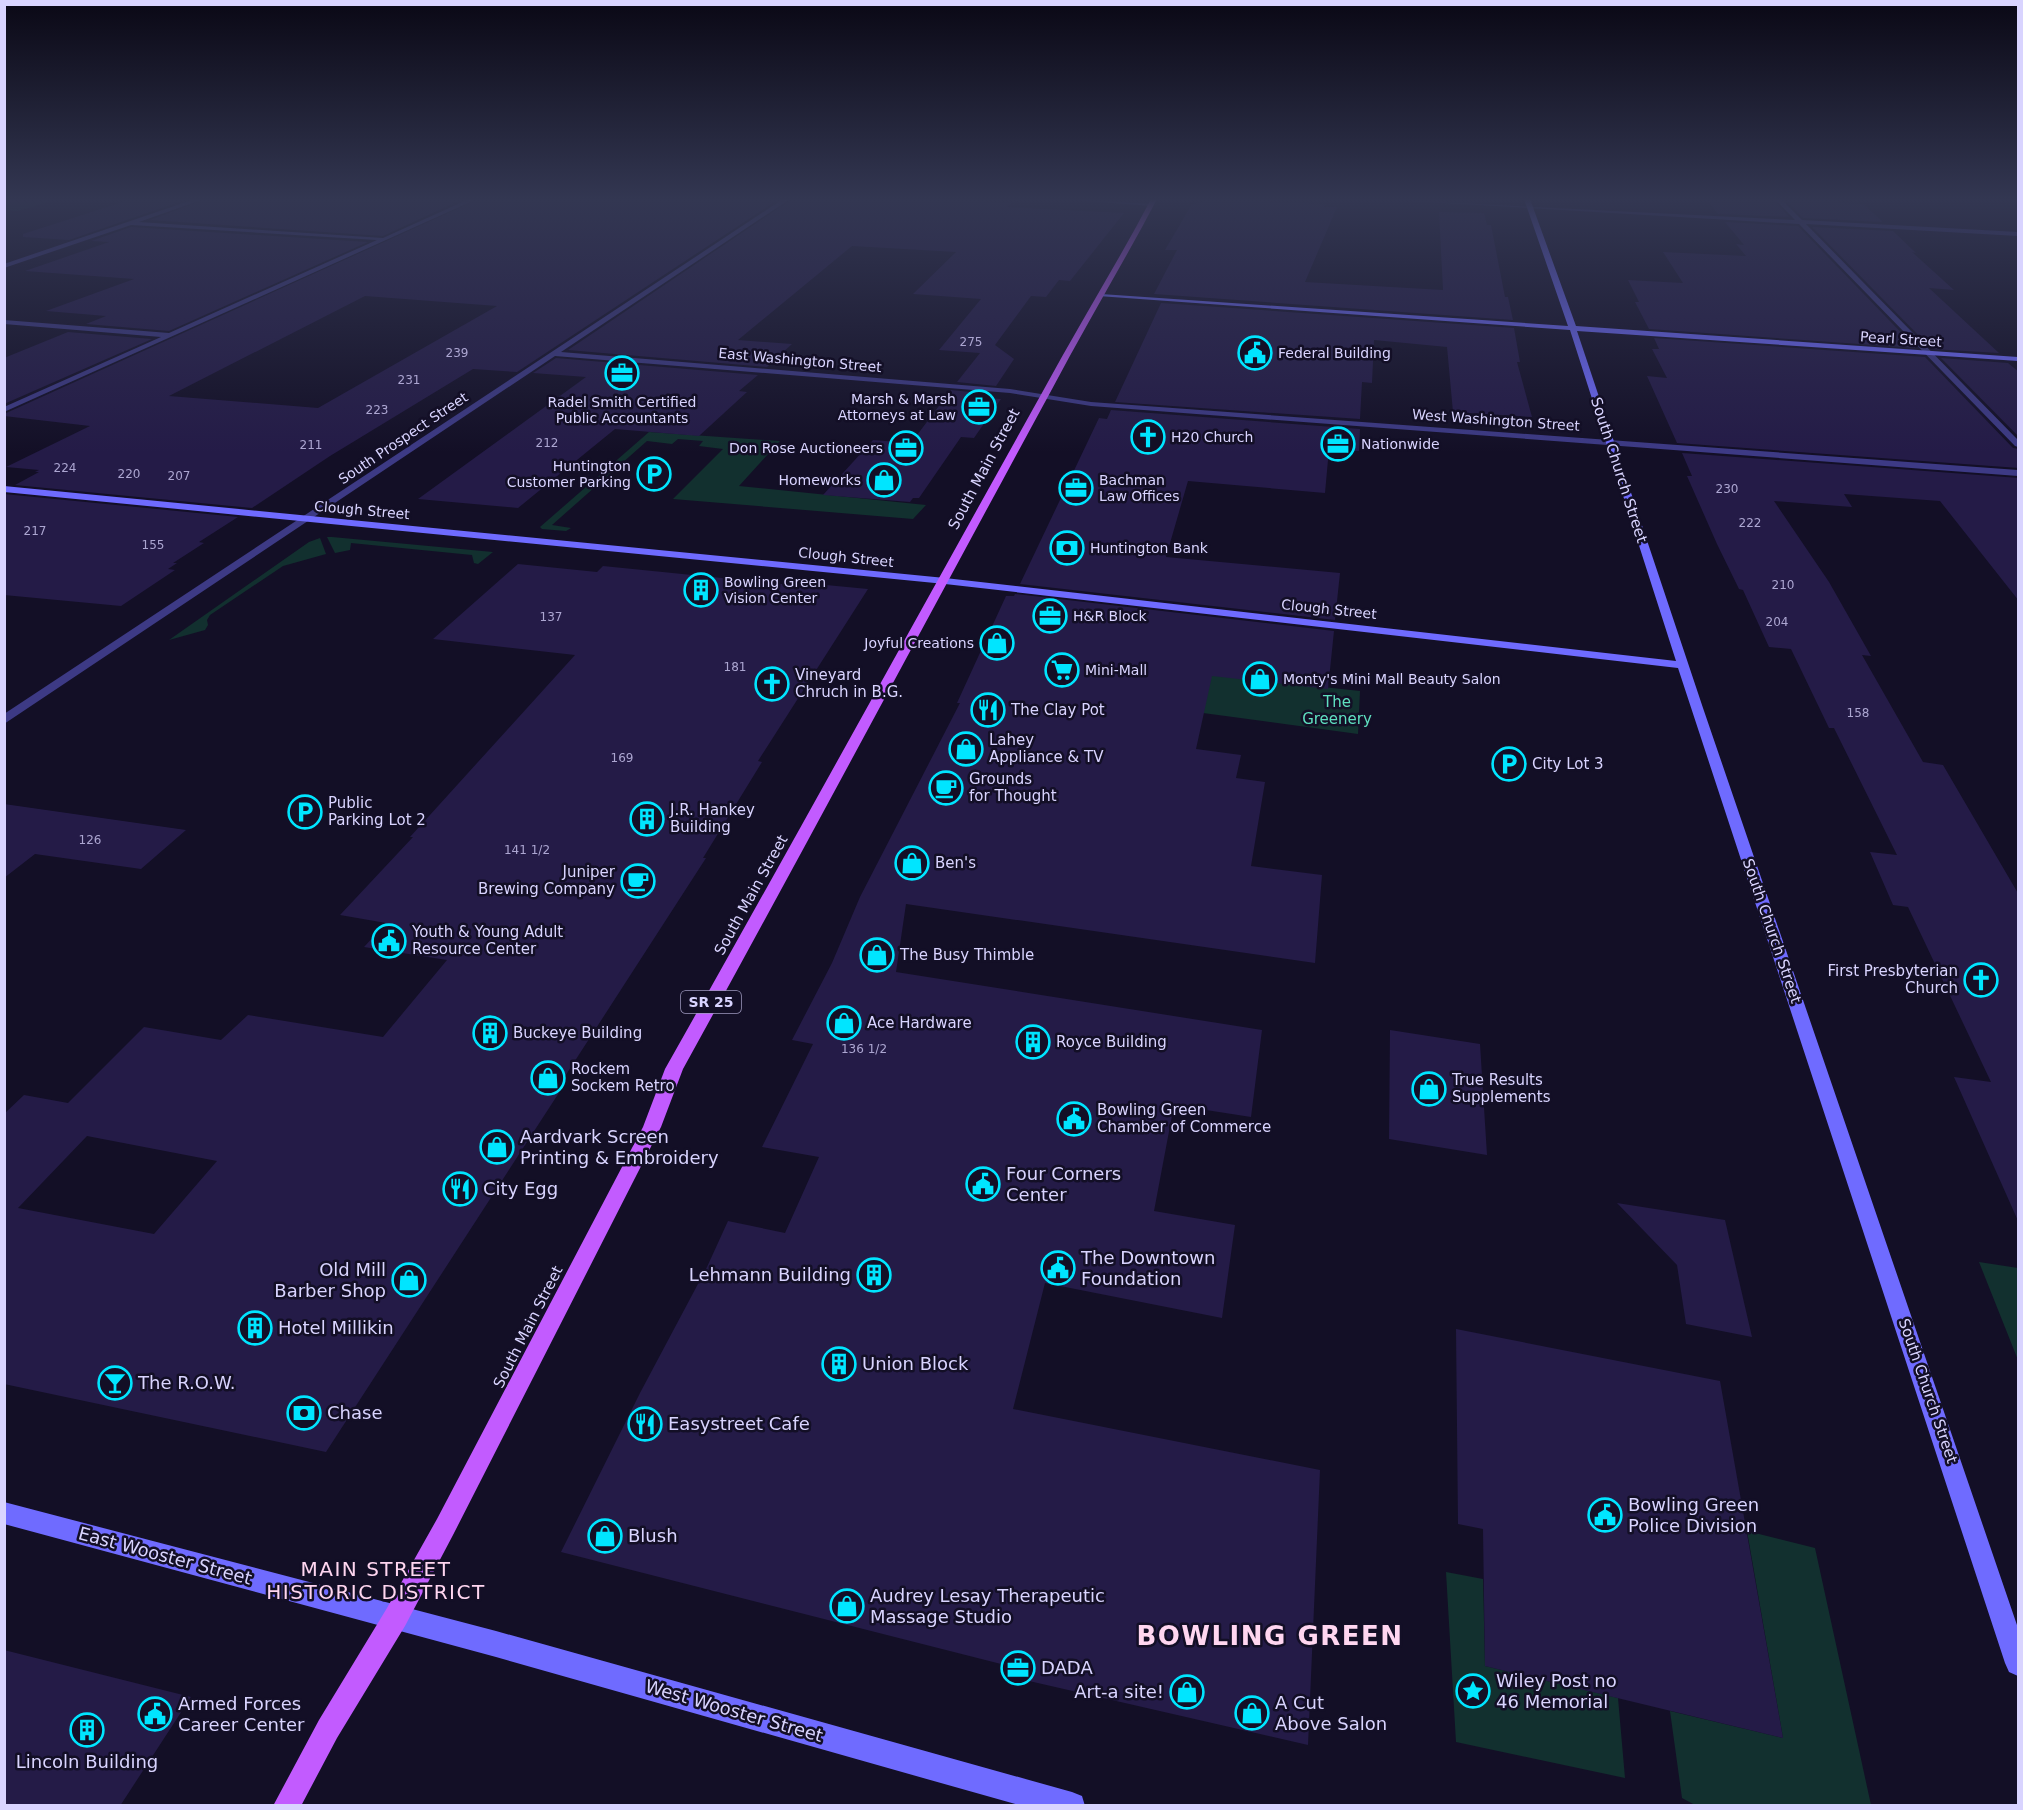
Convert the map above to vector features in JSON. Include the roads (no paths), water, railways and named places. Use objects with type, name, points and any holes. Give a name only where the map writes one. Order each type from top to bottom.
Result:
[{"type":"main road","name":"South Main Street","points":[[286,1806],[328,1729],[396,1617],[652,1127],[674,1069],[1108,283]]},
{"type":"street","points":[[4,410],[284,283]]},
{"type":"street","name":"South Prospect Street","points":[[4,720],[308,520],[659,283]]},
{"type":"street","name":"South Church Street","points":[[1558,283],[1682,665],[2019,1663]]},
{"type":"street","points":[[1861,283],[2019,444]]},
{"type":"street","name":"Pearl Street","points":[[1101,296],[2019,359]]},
{"type":"street","points":[[4,322],[169,335]]},
{"type":"street","name":"East Washington Street","points":[[553,354],[908,382],[1044,396]]},
{"type":"street","name":"West Washington Street","points":[[1044,396],[1091,404],[2019,473]]},
{"type":"street","name":"Clough Street","points":[[4,489],[945,581],[1682,665]]},
{"type":"street","name":"East Wooster Street","points":[[4,1513],[396,1617]]},
{"type":"street","name":"West Wooster Street","points":[[396,1617],[1072,1806]]},
{"type":"place","name":"Federal Building","points":[[1255,353]]},
{"type":"place","name":"Radel Smith Certified Public Accountants","points":[[622,373]]},
{"type":"place","name":"Marsh & Marsh Attorneys at Law","points":[[979,407]]},
{"type":"place","name":"H20 Church","points":[[1148,437]]},
{"type":"place","name":"Nationwide","points":[[1338,444]]},
{"type":"place","name":"Don Rose Auctioneers","points":[[906,448]]},
{"type":"place","name":"Huntington Customer Parking","points":[[654,474]]},
{"type":"place","name":"Homeworks","points":[[884,480]]},
{"type":"place","name":"Bachman Law Offices","points":[[1076,488]]},
{"type":"place","name":"Huntington Bank","points":[[1067,548]]},
{"type":"place","name":"Bowling Green Vision Center","points":[[701,590]]},
{"type":"place","name":"H&R Block","points":[[1050,616]]},
{"type":"place","name":"Joyful Creations","points":[[997,643]]},
{"type":"place","name":"Mini-Mall","points":[[1062,670]]},
{"type":"place","name":"Monty's Mini Mall Beauty Salon","points":[[1260,679]]},
{"type":"place","name":"Vineyard Chruch in B.G.","points":[[772,684]]},
{"type":"place","name":"The Clay Pot","points":[[988,710]]},
{"type":"place","name":"Lahey Appliance & TV","points":[[966,749]]},
{"type":"place","name":"City Lot 3","points":[[1509,764]]},
{"type":"place","name":"Grounds for Thought","points":[[946,788]]},
{"type":"place","name":"Public Parking Lot 2","points":[[305,812]]},
{"type":"place","name":"J.R. Hankey Building","points":[[647,819]]},
{"type":"place","name":"Ben's","points":[[912,863]]},
{"type":"place","name":"Juniper Brewing Company","points":[[638,881]]},
{"type":"place","name":"Youth & Young Adult Resource Center","points":[[389,941]]},
{"type":"place","name":"The Busy Thimble","points":[[877,955]]},
{"type":"place","name":"First Presbyterian Church","points":[[1981,980]]},
{"type":"place","name":"Ace Hardware","points":[[844,1023]]},
{"type":"place","name":"Buckeye Building","points":[[490,1033]]},
{"type":"place","name":"Royce Building","points":[[1033,1042]]},
{"type":"place","name":"Rockem Sockem Retro","points":[[548,1078]]},
{"type":"place","name":"True Results Supplements","points":[[1429,1089]]},
{"type":"place","name":"Bowling Green Chamber of Commerce","points":[[1074,1119]]},
{"type":"place","name":"Aardvark Screen Printing & Embroidery","points":[[497,1147]]},
{"type":"place","name":"Four Corners Center","points":[[983,1184]]},
{"type":"place","name":"City Egg","points":[[460,1189]]},
{"type":"place","name":"The Downtown Foundation","points":[[1058,1268]]},
{"type":"place","name":"Lehmann Building","points":[[874,1275]]},
{"type":"place","name":"Old Mill Barber Shop","points":[[409,1280]]},
{"type":"place","name":"Hotel Millikin","points":[[255,1328]]},
{"type":"place","name":"Union Block","points":[[839,1364]]},
{"type":"place","name":"The R.O.W.","points":[[115,1383]]},
{"type":"place","name":"Chase","points":[[304,1413]]},
{"type":"place","name":"Easystreet Cafe","points":[[645,1424]]},
{"type":"place","name":"Bowling Green Police Division","points":[[1605,1515]]},
{"type":"place","name":"Blush","points":[[605,1536]]},
{"type":"place","name":"Audrey Lesay Therapeutic Massage Studio","points":[[847,1606]]},
{"type":"place","name":"DADA","points":[[1018,1668]]},
{"type":"place","name":"Wiley Post no 46 Memorial","points":[[1473,1691]]},
{"type":"place","name":"Art-a site!","points":[[1187,1692]]},
{"type":"place","name":"A Cut Above Salon","points":[[1252,1713]]},
{"type":"place","name":"Armed Forces Career Center","points":[[155,1714]]},
{"type":"place","name":"Lincoln Building","points":[[87,1730]]},
{"type":"district","name":"MAIN STREET HISTORIC DISTRICT","points":[[376,1580]]},
{"type":"district","name":"BOWLING GREEN","points":[[1270,1636]]},
{"type":"park label","name":"The Greenery","points":[[1337,710]]}]
